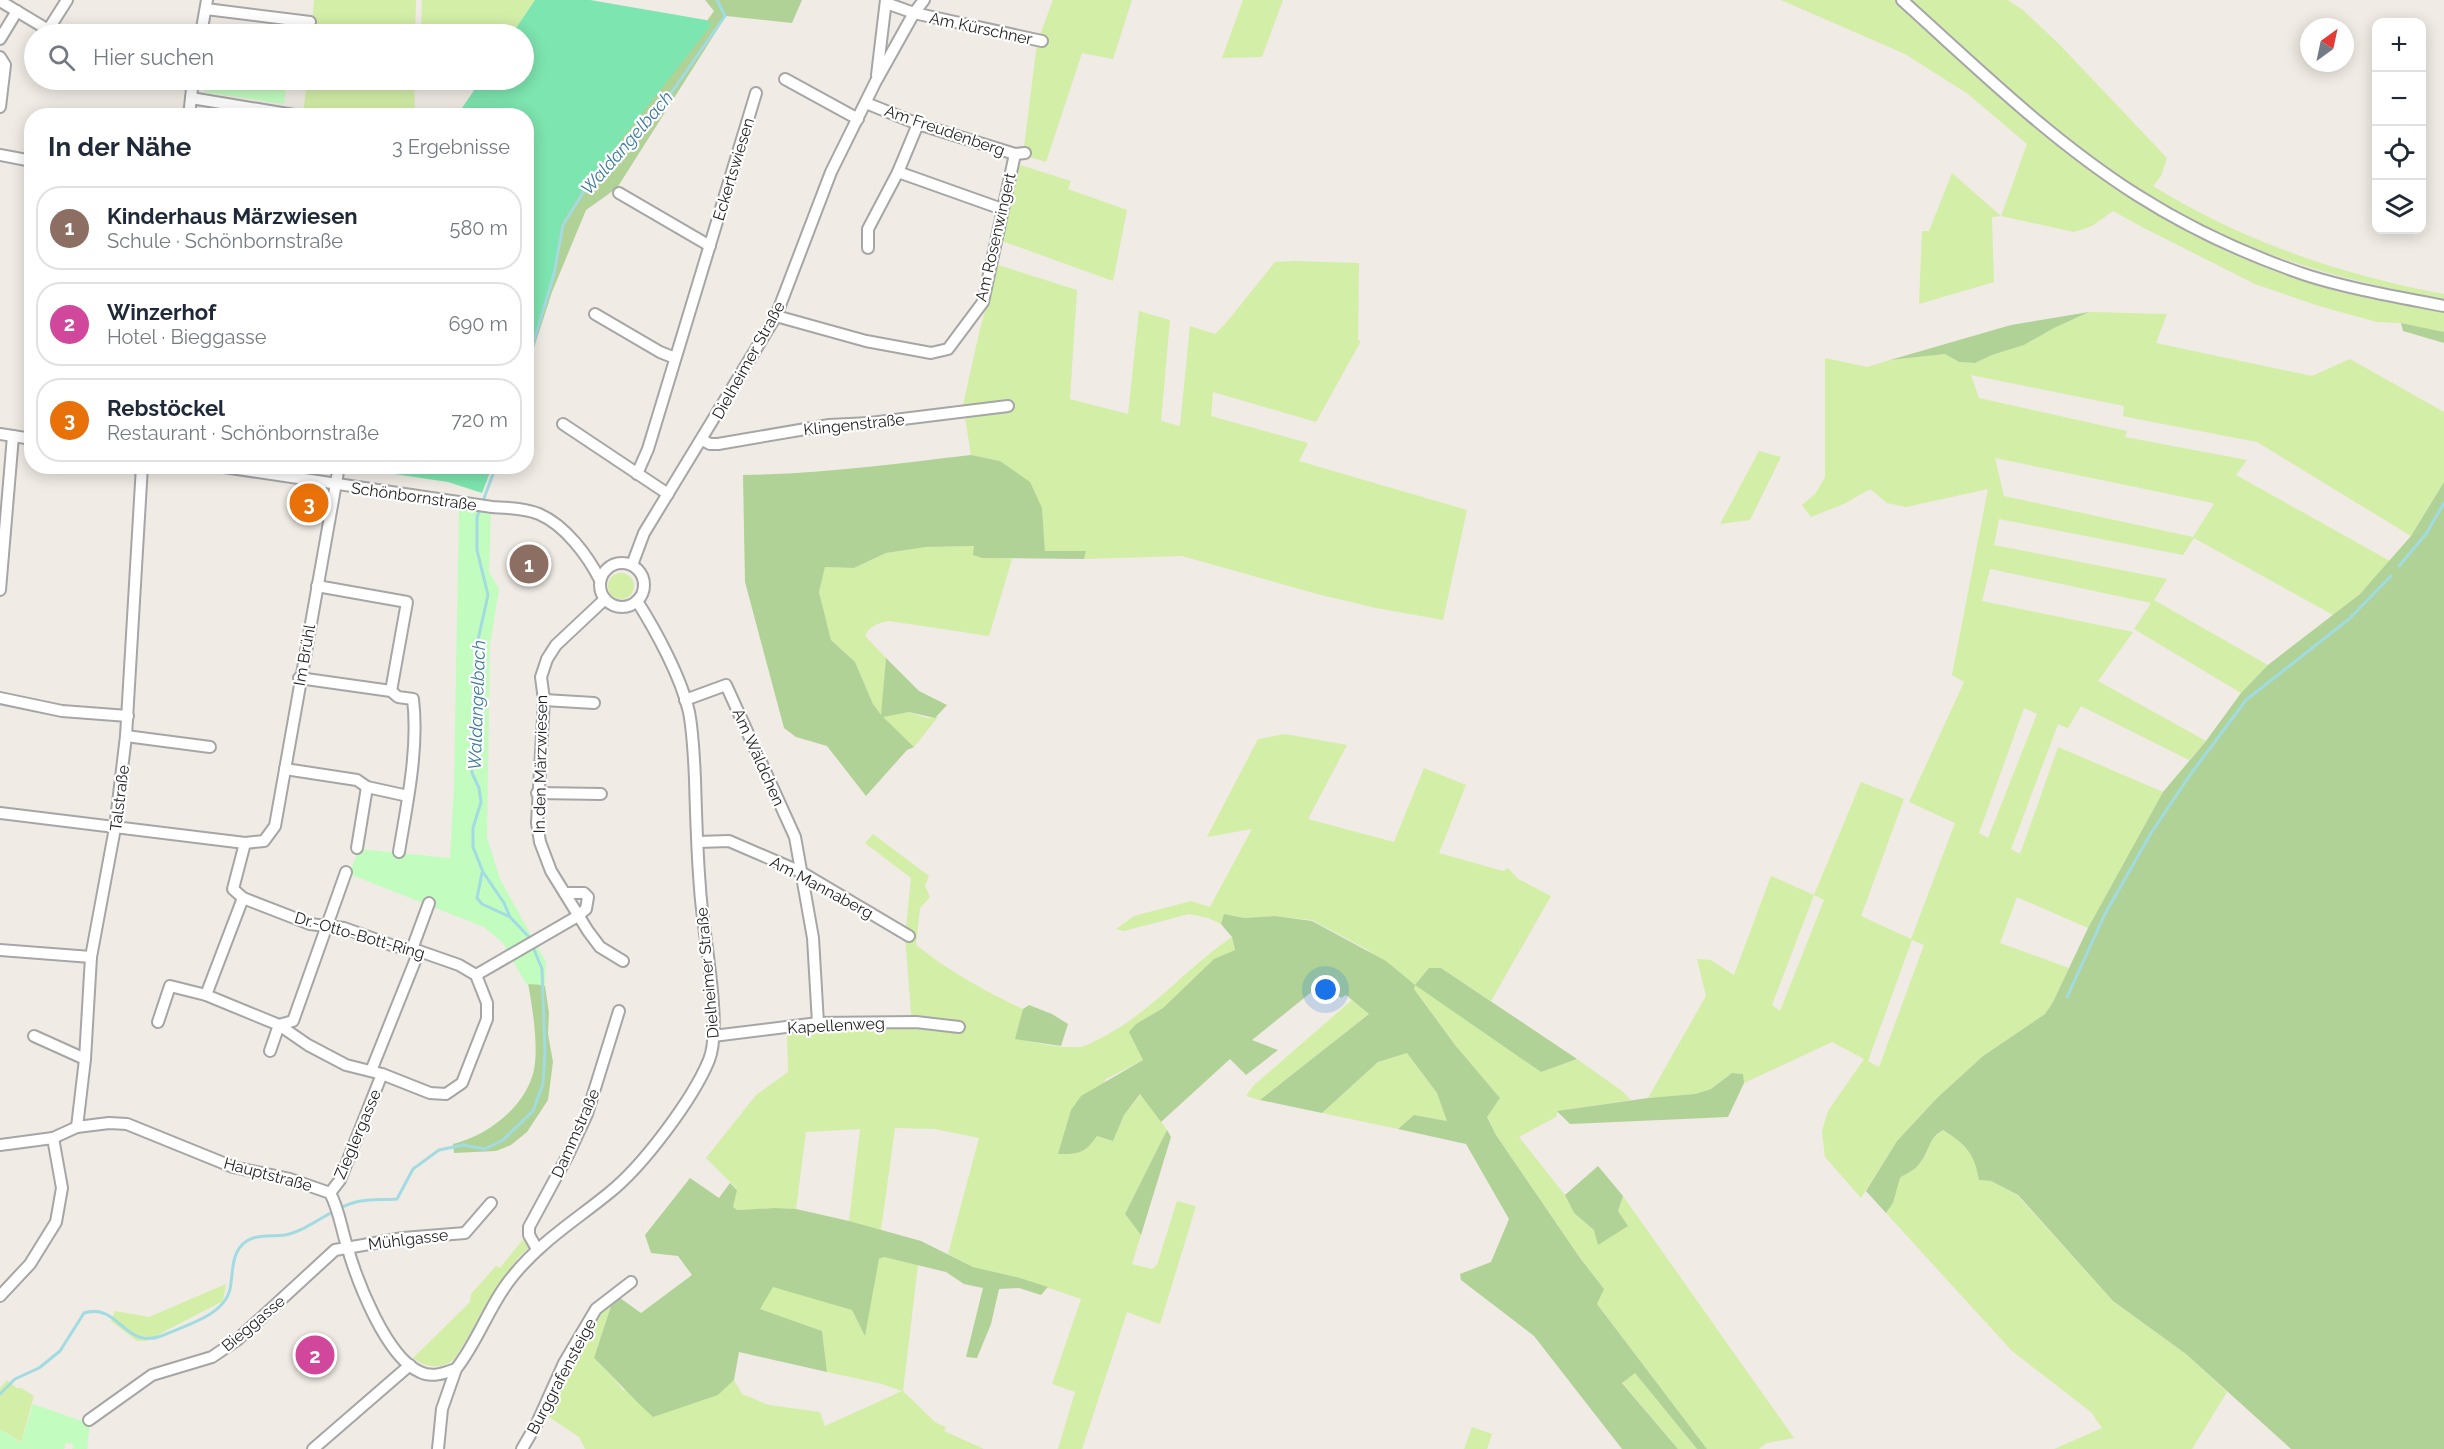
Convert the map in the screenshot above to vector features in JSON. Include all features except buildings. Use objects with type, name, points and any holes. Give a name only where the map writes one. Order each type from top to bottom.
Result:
[{"type":"street","points":[[56,24],[68,0]]},
{"type":"street","points":[[876,81],[914,13],[924,0]]},
{"type":"street","points":[[1902,0],[1977,69],[2056,135],[2137,195],[2193,228],[2307,275],[2444,306]]},
{"type":"street","points":[[0,1],[39,24]]},
{"type":"street","points":[[876,81],[886,1]]},
{"type":"street","name":"Am Kürschner","points":[[886,1],[914,13],[1042,41]]},
{"type":"street","points":[[203,24],[206,4],[310,22]]},
{"type":"street","points":[[0,39],[17,11]]},
{"type":"street","points":[[0,57],[5,65],[0,106]]},
{"type":"street","points":[[785,79],[858,119]]},
{"type":"street","name":"Dielheimer Straße","points":[[632,565],[644,533],[776,315],[831,172],[876,81]]},
{"type":"street","points":[[190,108],[191,90]]},
{"type":"street","name":"Eckertswiesen","points":[[637,474],[648,449],[756,93]]},
{"type":"street","points":[[191,98],[252,108]]},
{"type":"street","name":"Am Freudenberg","points":[[866,103],[918,124],[1020,153]]},
{"type":"street","points":[[868,248],[868,229],[898,172],[918,124]]},
{"type":"street","name":"Am Rosenwingert","points":[[776,315],[866,341],[931,353],[948,349],[983,302],[1002,209],[1020,153]]},
{"type":"street","points":[[0,155],[24,160]]},
{"type":"street","points":[[898,172],[1002,209]]},
{"type":"street","points":[[619,193],[710,246]]},
{"type":"street","points":[[595,314],[660,352],[675,358]]},
{"type":"street","name":"Klingenstraße","points":[[702,440],[710,444],[718,444],[829,425],[870,423],[1008,406]]},
{"type":"street","points":[[563,424],[668,494]]},
{"type":"street","points":[[0,434],[24,438]]},
{"type":"street","points":[[0,590],[13,436]]},
{"type":"street","name":"Talstraße","points":[[77,1127],[85,1059],[91,957],[116,828],[128,716],[142,474]]},
{"type":"street","name":"Schönbornstraße","points":[[290,474],[335,484],[527,510],[540,514],[557,526],[592,564],[600,580]]},
{"type":"street","name":"Im Brühl","points":[[245,843],[264,841],[274,826],[337,474]]},
{"type":"street","points":[[592,564],[609,566],[620,562],[632,565],[643,578],[642,594],[637,601],[626,606],[615,606],[605,599],[600,590],[600,580],[609,566]]},
{"type":"street","points":[[317,586],[407,602],[391,691]]},
{"type":"street","name":"In den Märzwiesen","points":[[605,599],[583,622],[563,636],[547,659],[541,677],[544,700],[537,823],[540,842],[551,871],[579,916],[600,947],[623,961]]},
{"type":"street","name":"Dielheimer Straße","points":[[438,1449],[442,1409],[456,1369],[466,1356],[511,1277],[537,1249],[612,1191],[650,1150],[686,1103],[705,1070],[714,1047],[712,1002],[700,891],[694,760],[689,712],[665,651],[637,601]]},
{"type":"street","points":[[299,678],[391,691],[398,697],[413,699],[415,717],[408,796],[399,852]]},
{"type":"street","name":"Am Wäldchen","points":[[685,700],[726,685],[795,837],[801,872]]},
{"type":"street","points":[[0,698],[62,711],[128,716]]},
{"type":"street","points":[[544,700],[594,703]]},
{"type":"street","points":[[126,736],[210,747]]},
{"type":"street","points":[[285,769],[357,780],[367,787],[408,796]]},
{"type":"street","points":[[357,848],[367,787]]},
{"type":"street","points":[[537,793],[601,794]]},
{"type":"street","points":[[0,813],[245,843],[233,889],[243,898],[206,994]]},
{"type":"street","name":"Am Mannaberg","points":[[698,842],[729,841],[801,872],[909,936]]},
{"type":"street","points":[[279,1025],[293,1021],[346,872]]},
{"type":"street","points":[[801,872],[813,938],[818,1023]]},
{"type":"street","points":[[158,1022],[170,986],[206,994],[279,1025],[308,1045],[346,1065],[382,1074],[438,1095],[454,1090],[462,1083],[487,1019],[488,1003],[476,975],[579,916],[586,909],[588,897],[584,893],[566,893]]},
{"type":"street","name":"Dr.-Otto-Bott-Ring","points":[[243,898],[310,924],[344,928],[415,950],[459,965],[476,975]]},
{"type":"street","points":[[371,1071],[415,950],[429,903]]},
{"type":"street","points":[[0,950],[91,957]]},
{"type":"street","name":"Dammstraße","points":[[537,1249],[529,1235],[529,1227],[568,1155],[587,1114],[619,1011]]},
{"type":"street","name":"Kapellenweg","points":[[713,1036],[818,1023],[916,1022],[959,1027]]},
{"type":"street","points":[[270,1051],[279,1025]]},
{"type":"street","points":[[34,1036],[85,1059]]},
{"type":"street","name":"Zieglergasse","points":[[332,1196],[382,1074]]},
{"type":"street","name":"Hauptstraße","points":[[0,1145],[53,1138],[77,1127],[109,1123],[127,1124],[233,1167],[290,1179],[332,1196],[347,1247],[368,1303],[384,1333],[400,1356],[410,1365]]},
{"type":"street","points":[[0,1296],[30,1264],[56,1222],[62,1188],[53,1138]]},
{"type":"street","name":"Mühlgasse","points":[[347,1247],[403,1238],[465,1233],[491,1203]]},
{"type":"street","name":"Bieggasse","points":[[89,1420],[152,1375],[212,1357],[237,1340],[335,1250],[347,1247]]},
{"type":"street","name":"Burggrafensteige","points":[[522,1449],[537,1423],[564,1364],[596,1309],[631,1282]]},
{"type":"street","points":[[313,1449],[410,1365],[427,1374],[445,1374],[456,1369]]},
{"type":"green space","points":[[314,0],[416,0],[415,24],[312,24]]},
{"type":"green space","points":[[422,0],[535,0],[519,24],[421,24]]},
{"type":"green space","points":[[535,0],[590,0],[706,20],[712,24],[585,186],[561,224],[553,274],[534,339],[534,108],[462,108],[474,90],[534,90],[534,24],[519,24]]},
{"type":"green space","points":[[705,0],[802,0],[792,23],[726,16],[617,188],[586,210],[552,292],[534,348],[534,289],[550,201],[662,84],[714,11]]},
{"type":"green space","points":[[1053,0],[1132,0],[1113,59],[1082,53],[1046,162],[1023,155],[1037,43]]},
{"type":"green space","points":[[1243,0],[1283,0],[1262,57],[1222,58]]},
{"type":"green space","points":[[1781,0],[1894,0],[1982,80],[2074,157],[2123,192],[2173,223],[2226,251],[2281,273],[2362,295],[2444,311],[2444,332],[2401,323],[2377,322],[2319,306],[2255,284],[2113,211],[2092,226],[2074,232],[2001,216],[2027,144],[1968,94],[1905,54]]},
{"type":"green space","points":[[1912,0],[2008,0],[2023,10],[2059,44],[2167,158],[2161,176],[2153,186],[2222,223],[2293,254],[2368,277],[2444,294],[2444,299],[2311,268],[2247,245],[2186,216],[2148,194],[2076,144],[2042,117]]},
{"type":"green space","points":[[204,90],[286,90],[284,104],[204,92]]},
{"type":"green space","points":[[306,90],[414,90],[415,108],[304,108]]},
{"type":"green space","points":[[1020,165],[1071,181],[1068,189],[1127,210],[1113,281],[1002,241]]},
{"type":"green space","points":[[1952,173],[2001,216],[1992,217],[1994,282],[1919,304],[1922,231],[1929,231]]},
{"type":"green space","points":[[1275,262],[1359,263],[1358,340],[1361,341],[1316,422],[1213,392],[1211,416],[1308,443],[1299,461],[1467,510],[1443,620],[1317,594],[1182,556],[1084,559],[1085,551],[1045,551],[1042,508],[1000,461],[971,455],[963,405],[980,329],[998,265],[1077,290],[1070,399],[1128,414],[1139,311],[1170,320],[1161,421],[1180,426],[1190,326],[1215,334]]},
{"type":"green space","points":[[2089,312],[2167,314],[2156,343],[2312,376],[2350,359],[2444,412],[2444,482],[2411,536],[2257,442],[2123,416],[2124,406],[1971,375],[1979,398],[2127,431],[2125,437],[2247,460],[2236,475],[2390,561],[2360,594],[2333,615],[2194,538],[2183,555],[1999,519],[1994,545],[2167,579],[2154,600],[2268,665],[2241,693],[2134,629],[2151,603],[1990,569],[1982,601],[2133,632],[2098,681],[2206,741],[2189,760],[2081,706],[2068,728],[2058,724],[2011,849],[2020,854],[2058,747],[2163,792],[2088,928],[2017,897],[2000,943],[2069,968],[2053,1002],[2045,1014],[1983,1056],[1937,1098],[1897,1141],[1861,1198],[1825,1157],[1822,1131],[1828,1111],[1864,1059],[1832,1042],[1744,1083],[1742,1074],[1732,1073],[1711,1089],[1695,1094],[1648,1098],[1706,996],[1697,959],[1711,960],[1734,975],[1771,876],[1814,895],[1861,782],[1904,799],[1861,916],[1911,939],[1955,823],[1909,802],[1964,682],[1952,675],[1988,489],[1906,507],[1887,503],[1870,489],[1844,504],[1811,517],[1802,505],[1816,493],[1825,477],[1825,358],[1867,367],[1890,360],[1945,354],[1959,362],[1975,363],[2024,345]],"holes":[[[1995,458],[2214,504],[2193,537],[2004,496]],[[2024,708],[2037,714],[1988,838],[1979,833]],[[1814,895],[1824,900],[1780,1011],[1772,1005]],[[1912,940],[1924,945],[1879,1067],[1868,1061]]]},
{"type":"green space","points":[[2089,312],[2024,345],[1975,363],[1959,362],[1945,354],[1890,360],[2011,325]]},
{"type":"green space","points":[[2401,323],[2444,332],[2444,343],[2403,331]]},
{"type":"green space","points":[[1759,451],[1781,457],[1750,520],[1720,524]]},
{"type":"green space","points":[[971,455],[1000,461],[1030,482],[1042,508],[1045,551],[1086,551],[1084,559],[982,558],[973,555],[974,546],[926,547],[886,553],[854,568],[825,567],[819,592],[831,640],[855,662],[873,704],[881,715],[886,658],[919,691],[947,705],[935,718],[909,712],[883,717],[914,747],[907,750],[866,796],[827,746],[796,737],[784,728],[745,582],[743,475],[829,471]]},
{"type":"green space","points":[[394,474],[489,474],[482,493],[448,482]]},
{"type":"green space","points":[[2444,482],[2444,1449],[2291,1449],[2186,1354],[2113,1301],[2018,1195],[1991,1181],[1979,1180],[1968,1150],[1943,1130],[1931,1142],[1917,1166],[1900,1178],[1893,1203],[1886,1213],[1866,1191],[1897,1141],[1937,1098],[1983,1056],[2045,1014],[2088,928],[2163,792],[2206,741],[2241,693],[2268,665],[2360,594],[2411,536]]},
{"type":"green space","points":[[459,509],[491,514],[489,572],[499,589],[490,645],[487,837],[500,879],[546,962],[545,985],[526,984],[503,943],[484,927],[349,874],[359,849],[450,858],[454,784]]},
{"type":"green space","points":[[975,546],[973,555],[1012,559],[989,636],[889,621],[874,626],[865,636],[886,658],[882,716],[909,712],[927,718],[938,717],[914,747],[882,717],[873,704],[855,662],[831,640],[819,592],[825,567],[854,568],[886,553],[926,547]]},
{"type":"green space","points":[[621,573],[630,577],[634,586],[630,595],[621,599],[612,595],[608,586],[612,577]]},
{"type":"green space","points":[[1285,734],[1347,745],[1308,819],[1394,842],[1424,768],[1466,785],[1439,853],[1503,871],[1508,868],[1518,879],[1551,896],[1491,1001],[1441,968],[1465,1018],[1541,1072],[1577,1059],[1631,1100],[1558,1111],[1556,1117],[1519,1137],[1565,1195],[1574,1213],[1594,1230],[1618,1211],[1623,1196],[1794,1438],[1767,1443],[1759,1449],[1707,1449],[1597,1304],[1603,1288],[1496,1135],[1487,1116],[1500,1098],[1455,1045],[1414,989],[1368,950],[1312,920],[1275,916],[1244,918],[1225,914],[1221,924],[1208,918],[1189,914],[1124,931],[1116,929],[1134,916],[1191,901],[1210,907],[1252,829],[1207,837],[1258,739]]},
{"type":"green space","points":[[873,834],[929,876],[925,886],[930,897],[920,908],[916,945],[967,980],[1023,1009],[1016,1039],[1064,1047],[1088,1045],[1136,1016],[1232,937],[1235,950],[1214,959],[1163,1008],[1136,1024],[1143,1060],[1106,1079],[1058,1154],[1080,1151],[1089,1146],[1097,1136],[1113,1141],[1124,1115],[1141,1094],[1167,1130],[1125,1214],[1141,1235],[1132,1264],[1152,1269],[1157,1265],[1177,1201],[1196,1206],[1160,1324],[1127,1312],[1082,1449],[1058,1449],[1075,1392],[1052,1384],[1081,1299],[1020,1278],[973,1267],[948,1254],[979,1138],[935,1129],[895,1128],[881,1230],[849,1221],[860,1129],[806,1132],[796,1209],[737,1210],[732,1207],[737,1189],[706,1158],[756,1095],[788,1072],[787,1032],[831,1027],[912,1025],[905,937],[911,878],[865,843]]},
{"type":"green space","points":[[1224,914],[1244,918],[1275,916],[1312,921],[1386,961],[1415,985],[1414,989],[1455,1045],[1500,1098],[1487,1117],[1496,1135],[1580,1258],[1604,1289],[1597,1304],[1707,1449],[1697,1449],[1635,1373],[1622,1383],[1678,1449],[1622,1449],[1534,1336],[1461,1280],[1460,1274],[1491,1262],[1509,1219],[1466,1144],[1398,1129],[1414,1115],[1447,1121],[1437,1093],[1407,1053],[1378,1062],[1322,1113],[1260,1100],[1369,1014],[1346,995],[1341,998],[1324,982],[1252,1040],[1278,1050],[1246,1075],[1230,1059],[1161,1122],[1140,1094],[1124,1115],[1113,1141],[1097,1136],[1080,1152],[1058,1154],[1071,1110],[1081,1096],[1143,1060],[1129,1032],[1136,1024],[1163,1008],[1214,959],[1235,950],[1232,937],[1221,924]]},
{"type":"green space","points":[[523,958],[540,985],[545,986],[549,1013],[548,1034],[553,1062],[548,1100],[527,1132],[511,1145],[496,1151],[454,1153],[453,1144],[478,1135],[511,1111],[527,1089],[532,1077],[536,1051],[535,1035]]},
{"type":"green space","points":[[1429,968],[1441,968],[1577,1059],[1541,1072],[1415,985]]},
{"type":"green space","points":[[1352,1000],[1369,1014],[1260,1100],[1246,1096],[1253,1086]]},
{"type":"green space","points":[[1029,1005],[1052,1014],[1068,1024],[1061,1046],[1015,1039],[1023,1009]]},
{"type":"green space","points":[[1407,1053],[1437,1093],[1448,1121],[1414,1115],[1398,1129],[1322,1113],[1378,1062]]},
{"type":"green space","points":[[1732,1073],[1743,1074],[1744,1083],[1728,1117],[1570,1124],[1557,1111],[1695,1094],[1711,1089]]},
{"type":"green space","points":[[1167,1130],[1171,1137],[1141,1235],[1125,1214]]},
{"type":"green space","points":[[1943,1130],[1968,1150],[1975,1162],[1979,1180],[1991,1181],[2017,1195],[2113,1301],[2186,1354],[2227,1392],[2192,1449],[2054,1449],[2102,1428],[2091,1412],[2012,1351],[1886,1213],[1893,1203],[1900,1178],[1923,1160],[1929,1142]]},
{"type":"green space","points":[[1598,1166],[1623,1196],[1618,1211],[1628,1226],[1598,1245],[1594,1230],[1574,1213],[1565,1195]]},
{"type":"green space","points":[[690,1178],[719,1198],[730,1183],[737,1190],[733,1207],[737,1210],[796,1209],[849,1221],[921,1241],[973,1267],[1048,1287],[1041,1295],[1019,1288],[999,1289],[991,1324],[977,1358],[966,1357],[983,1288],[964,1284],[946,1272],[884,1257],[879,1259],[865,1336],[852,1310],[773,1287],[760,1309],[822,1331],[827,1372],[739,1352],[734,1380],[718,1395],[653,1417],[594,1358],[611,1306],[620,1298],[641,1313],[692,1275],[678,1256],[651,1253],[645,1235]]},
{"type":"green space","points":[[525,1237],[529,1247],[518,1258],[455,1358],[440,1366],[429,1366],[413,1358],[470,1302],[471,1294],[496,1266],[500,1268]]},
{"type":"green space","points":[[884,1257],[918,1265],[903,1391],[936,1423],[946,1427],[944,1431],[984,1449],[585,1449],[579,1437],[543,1413],[566,1367],[605,1305],[611,1306],[594,1358],[623,1390],[718,1395],[734,1380],[742,1394],[769,1405],[820,1412],[825,1426],[902,1391],[882,1384],[827,1372],[822,1331],[759,1309],[773,1286],[852,1310],[865,1335],[879,1259]]},
{"type":"green space","points":[[226,1284],[223,1301],[146,1341],[137,1341],[111,1321],[115,1311],[149,1317]]},
{"type":"green space","points":[[1635,1373],[1697,1449],[1678,1449],[1622,1382]]},
{"type":"green space","points":[[7,1380],[34,1396],[21,1442],[0,1429],[0,1388]]},
{"type":"green space","points":[[33,1404],[90,1424],[87,1449],[72,1449],[74,1444],[66,1443],[64,1449],[0,1449],[0,1429],[21,1443]]},
{"type":"green space","points":[[1472,1427],[1492,1434],[1487,1449],[1464,1449]]},
{"type":"waterway","name":"Waldangelbach","points":[[534,341],[554,274],[563,225],[586,188],[662,106],[725,16],[717,0]]},
{"type":"waterway","name":"Waldangelbach","points":[[0,1394],[15,1379],[39,1368],[60,1351],[84,1313],[96,1311],[105,1314],[130,1332],[149,1339],[191,1324],[212,1313],[226,1298],[238,1249],[246,1241],[256,1237],[285,1235],[294,1232],[356,1202],[397,1199],[413,1169],[439,1150],[463,1145],[485,1149],[503,1140],[533,1111],[543,1084],[545,1052],[542,969],[529,937],[510,917],[504,903],[483,872],[473,847],[473,828],[481,802],[479,788],[472,773],[476,649],[488,595],[477,550],[477,517],[493,474]]},
{"type":"waterway","points":[[2399,566],[2426,534],[2444,503]]},
{"type":"waterway","points":[[2067,997],[2105,914],[2151,833],[2190,775],[2246,700],[2349,619],[2391,576]]},
{"type":"waterway","name":"Waldangelbach","points":[[482,873],[477,898],[482,904],[510,917]]},
{"type":"place","name":"Rebstöckel","points":[[309,503]]},
{"type":"place","name":"Kinderhaus Märzwiesen","points":[[529,564]]},
{"type":"place","name":"Winzerhof","points":[[315,1355]]}]
